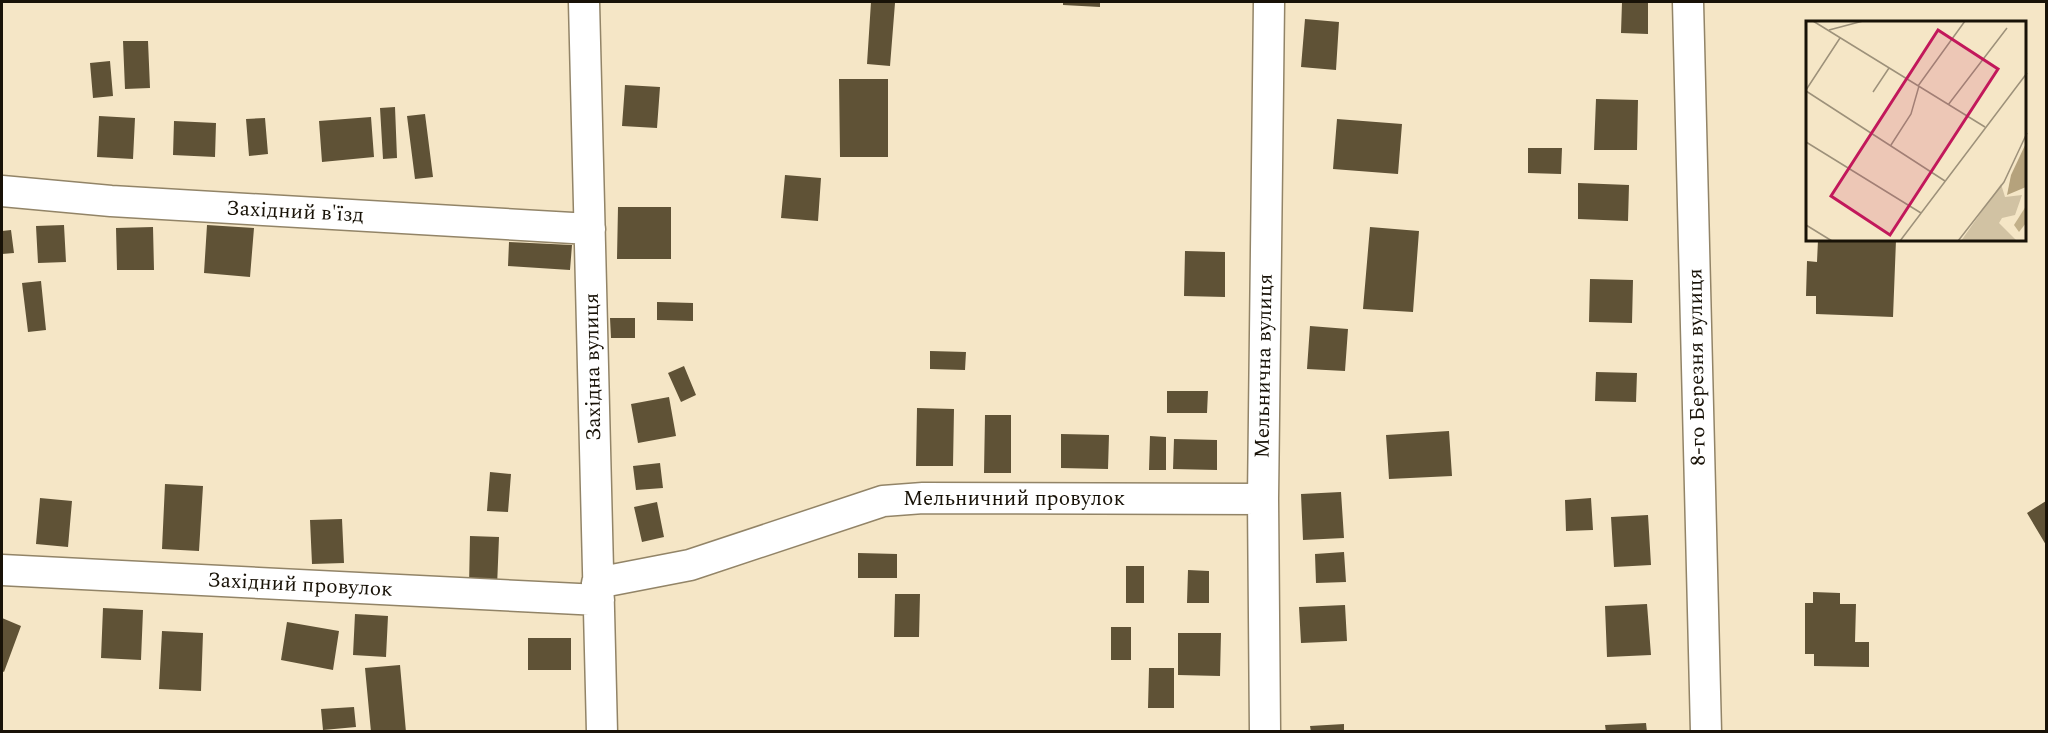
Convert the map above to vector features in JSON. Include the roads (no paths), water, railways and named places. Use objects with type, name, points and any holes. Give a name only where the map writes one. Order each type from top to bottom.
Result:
[{"type":"street","name":"Західна вулиця","points":[[584,2],[602,732]]},
{"type":"street","name":"Мельнична вулиця","points":[[1265,732],[1263,499],[1269,2]]},
{"type":"street","name":"8-го Березня вулиця","points":[[1688,2],[1706,732]]},
{"type":"street","name":"Західний в'їзд","points":[[2,191],[111,201],[590,229]]},
{"type":"street","name":"Мельничний провулок","points":[[598,592],[690,565],[883,501],[923,498],[1263,499]]},
{"type":"street","name":"Західний провулок","points":[[2,570],[598,592]]}]
